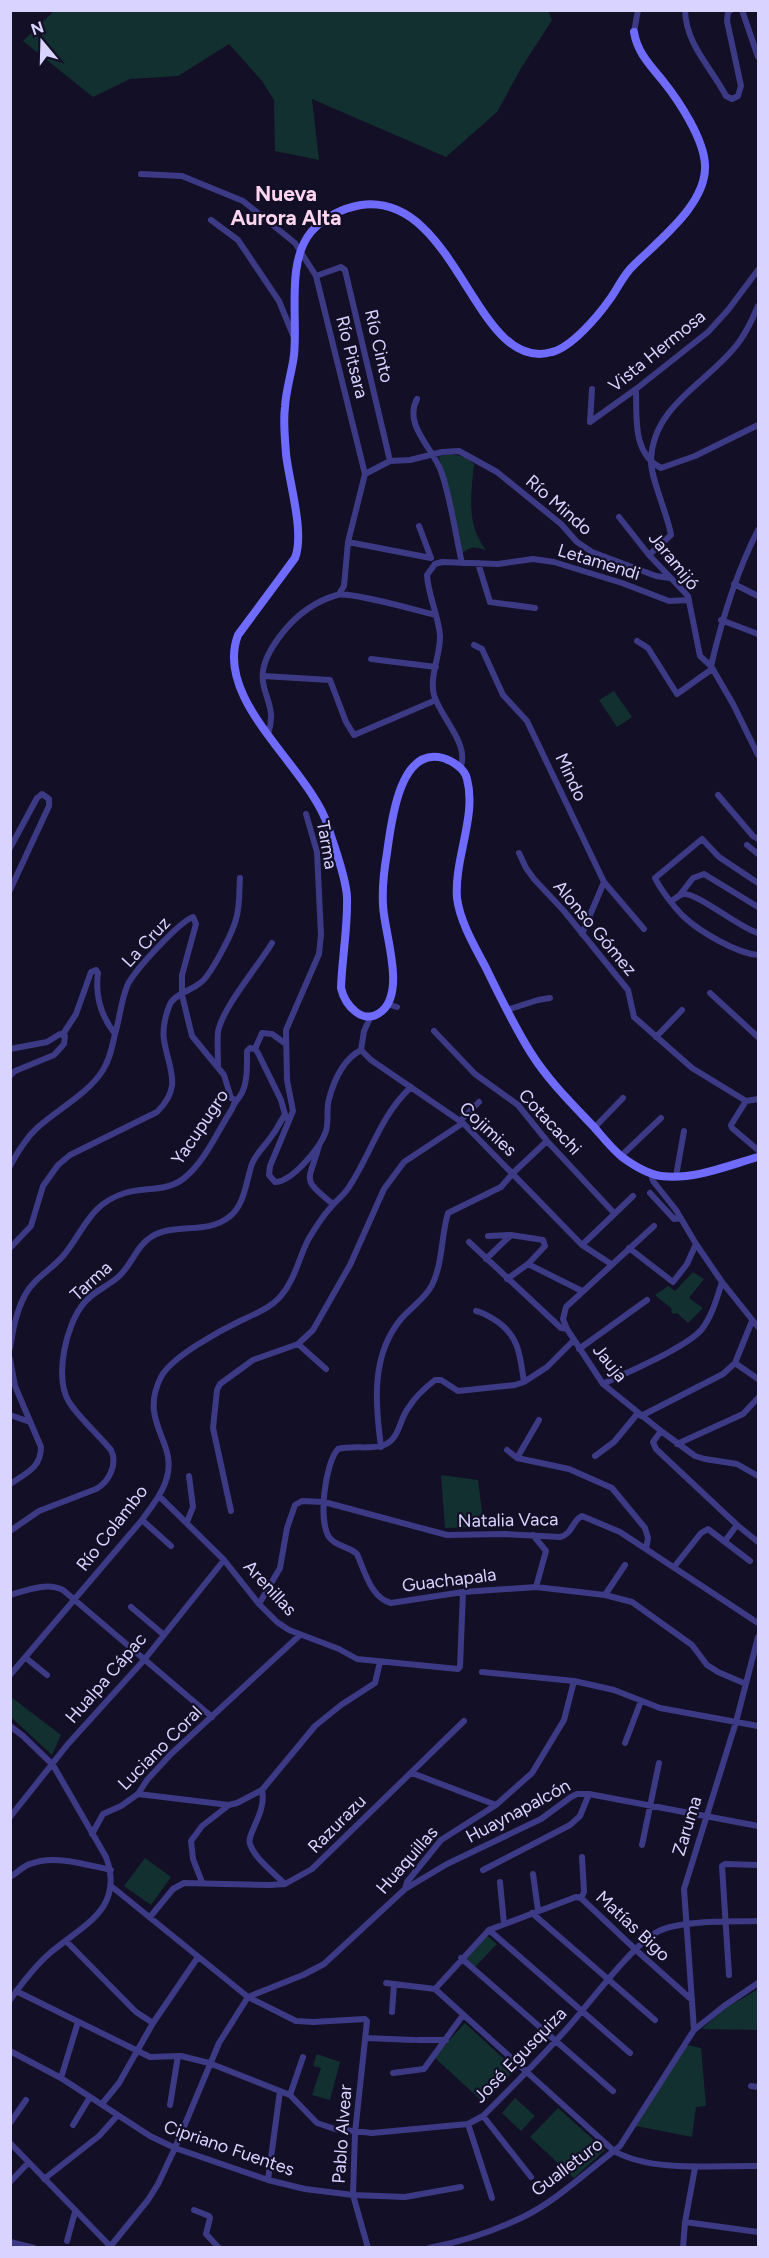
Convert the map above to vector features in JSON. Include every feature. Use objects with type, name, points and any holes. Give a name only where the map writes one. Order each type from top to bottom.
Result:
[{"type":"street","points":[[685,10],[687,32],[693,44],[726,96],[732,99],[738,96],[741,86],[727,21],[730,10]]},
{"type":"street","points":[[742,10],[759,57]]},
{"type":"street","points":[[637,11],[634,32],[636,43],[668,88],[697,137],[705,164],[703,183],[688,208],[667,235],[633,265],[600,312],[575,338],[561,348],[546,354],[528,353],[503,339],[433,237],[413,219],[388,207],[366,205],[338,212],[312,231],[300,251],[296,280],[295,338],[284,421],[298,536],[297,551],[295,558],[238,634],[234,654],[236,676],[242,694],[268,734],[303,780],[328,826],[347,895],[341,988],[351,1008],[359,1014],[371,1016],[381,1012],[392,997],[394,984],[385,920],[383,882],[389,837],[400,787],[409,771],[426,758],[444,758],[460,768],[467,778],[469,800],[460,856],[457,897],[462,916],[507,1010],[546,1074],[621,1156],[651,1174],[676,1176],[708,1172],[759,1157]]},
{"type":"street","name":"Río Pitsara","points":[[141,174],[182,176],[243,201],[286,234],[300,251],[316,276],[365,474]]},
{"type":"street","points":[[211,220],[238,240],[279,301],[295,338]]},
{"type":"street","name":"Río Cinto","points":[[316,276],[341,267],[345,270],[390,461]]},
{"type":"street","name":"Vista Hermosa","points":[[592,389],[590,422],[708,332],[759,270]]},
{"type":"street","points":[[650,462],[654,440],[663,420],[676,403],[739,343],[759,306]]},
{"type":"street","points":[[636,389],[639,440],[650,462],[671,535],[649,555]]},
{"type":"street","points":[[417,399],[414,405],[414,422],[441,471],[462,562]]},
{"type":"street","points":[[650,462],[661,468],[695,456],[759,425]]},
{"type":"street","name":"Río Mindo","points":[[390,461],[459,452],[497,472],[561,524],[577,542],[592,552],[656,576],[670,578]]},
{"type":"street","points":[[268,734],[272,723],[272,713],[263,668],[270,652],[276,640],[304,610],[339,594],[344,586],[348,542],[365,474],[390,461]]},
{"type":"street","name":"Jaramijó","points":[[620,517],[649,555],[685,592],[689,600],[700,656],[711,668],[733,704],[759,755]]},
{"type":"street","points":[[419,526],[432,564],[428,583],[440,636],[434,687],[436,700],[457,736],[463,760],[460,768]]},
{"type":"street","points":[[637,640],[648,648],[677,694],[711,668],[721,620],[734,584],[759,530]]},
{"type":"street","name":"Letamendi","points":[[348,542],[432,564],[442,562],[498,564],[533,559],[554,562],[622,583],[669,601],[689,600]]},
{"type":"street","points":[[478,563],[488,599],[492,603],[535,608]]},
{"type":"street","points":[[734,584],[759,596]]},
{"type":"street","points":[[339,594],[436,615]]},
{"type":"street","points":[[721,620],[759,634]]},
{"type":"street","name":"Mindo","points":[[474,645],[482,649],[507,700],[527,721],[604,882],[645,929]]},
{"type":"street","points":[[371,659],[436,667]]},
{"type":"street","points":[[263,676],[330,680],[346,722],[354,735],[436,700]]},
{"type":"street","points":[[10,848],[37,798],[42,794],[45,795],[49,799],[49,806],[10,890]]},
{"type":"street","points":[[718,795],[753,836],[759,838]]},
{"type":"street","name":"Tarma","points":[[306,814],[317,852],[321,935],[318,954],[286,1030],[287,1080],[293,1111],[270,1166],[269,1175],[275,1182],[285,1180],[298,1170],[319,1143]]},
{"type":"street","points":[[759,883],[719,857],[702,839],[655,878],[683,916],[711,936],[745,954],[759,955]]},
{"type":"street","points":[[747,845],[759,854]]},
{"type":"street","name":"Alonso Gómez","points":[[519,853],[534,879],[630,993],[634,1017],[692,1068],[746,1101]]},
{"type":"street","points":[[671,901],[679,896],[693,878],[704,874],[759,907]]},
{"type":"street","points":[[10,1248],[31,1227],[43,1186],[58,1165],[70,1155],[157,1112],[166,1103],[173,1089],[174,1079],[164,1038],[170,1004],[174,998],[203,982],[230,934],[236,919],[240,878]]},
{"type":"street","points":[[582,934],[604,882]]},
{"type":"street","points":[[679,896],[691,895],[731,920],[759,933]]},
{"type":"street","name":"La Cruz","points":[[115,1034],[128,985],[159,946],[193,917],[196,924],[183,968],[182,995]]},
{"type":"street","points":[[218,1066],[221,1023],[248,977],[272,943]]},
{"type":"street","points":[[10,1049],[47,1042],[63,1034],[76,1014],[91,972],[96,970],[98,973],[96,983],[98,1001],[115,1034],[103,1071],[63,1108],[35,1129],[17,1152],[10,1166]]},
{"type":"street","points":[[711,993],[759,1037]]},
{"type":"street","points":[[182,995],[192,1036],[218,1066],[224,1075],[231,1098],[235,1100]]},
{"type":"street","points":[[507,1010],[549,998]]},
{"type":"street","points":[[387,1004],[397,1007]]},
{"type":"street","points":[[656,1036],[682,1010]]},
{"type":"street","points":[[333,1204],[310,1184],[308,1178],[319,1143],[325,1133],[329,1100],[347,1060],[362,1050],[364,1031],[371,1016]]},
{"type":"street","name":"Cotacachi","points":[[434,1031],[475,1074],[518,1105],[614,1213]]},
{"type":"street","points":[[286,1044],[272,1034],[262,1033],[253,1048],[281,1100],[287,1124]]},
{"type":"street","points":[[10,1076],[15,1071],[54,1055],[64,1044],[63,1034]]},
{"type":"street","name":"Yacupugro","points":[[10,1348],[15,1321],[25,1295],[32,1285],[63,1256],[81,1227],[94,1212],[108,1201],[126,1192],[166,1187],[183,1179],[198,1164],[232,1109],[235,1100],[240,1097],[244,1086],[248,1051],[253,1048]]},
{"type":"street","name":"Cojimies","points":[[362,1050],[371,1060],[461,1122],[582,1245],[611,1264]]},
{"type":"street","name":"Río Colambo","points":[[10,1675],[142,1520],[159,1496],[169,1466],[152,1408],[154,1392],[162,1374],[174,1361],[223,1329],[275,1302],[294,1277],[307,1242],[320,1220],[350,1186],[388,1112],[411,1087]]},
{"type":"street","points":[[594,1128],[623,1098]]},
{"type":"street","points":[[759,1100],[746,1101],[731,1125],[759,1150]]},
{"type":"street","points":[[231,1511],[213,1428],[217,1390],[220,1384],[253,1360],[298,1344],[313,1330],[350,1265],[384,1189],[404,1162],[461,1122],[479,1102]]},
{"type":"street","name":"Tarma","points":[[10,1531],[39,1511],[103,1485],[110,1476],[114,1455],[70,1402],[63,1387],[62,1365],[75,1316],[84,1302],[117,1278],[130,1265],[143,1243],[151,1236],[164,1231],[211,1226],[230,1217],[242,1198],[254,1159],[285,1115]]},
{"type":"street","points":[[621,1156],[661,1118]]},
{"type":"street","points":[[676,1176],[684,1131]]},
{"type":"street","points":[[381,1447],[376,1411],[378,1372],[387,1342],[401,1319],[432,1287],[438,1272],[448,1213],[495,1191],[548,1141]]},
{"type":"street","points":[[651,1174],[653,1181],[681,1218],[722,1282],[759,1327]]},
{"type":"street","points":[[650,1193],[674,1220],[681,1218]]},
{"type":"street","points":[[582,1245],[633,1196]]},
{"type":"street","points":[[567,1329],[563,1313],[582,1291],[654,1226]]},
{"type":"street","points":[[488,1236],[511,1235],[546,1242],[528,1264],[507,1279]]},
{"type":"street","points":[[486,1259],[511,1235]]},
{"type":"street","points":[[469,1242],[561,1328],[567,1329]]},
{"type":"street","points":[[629,1248],[674,1282],[687,1264],[696,1244]]},
{"type":"street","points":[[528,1264],[582,1291]]},
{"type":"street","points":[[603,1384],[690,1341],[702,1329],[711,1313],[722,1282]]},
{"type":"street","points":[[579,1349],[647,1300]]},
{"type":"street","points":[[476,1311],[484,1313],[505,1327],[513,1336],[518,1349],[524,1382]]},
{"type":"street","points":[[595,1456],[614,1442],[640,1415],[723,1374],[735,1363],[752,1321]]},
{"type":"street","name":"Jauja","points":[[567,1329],[603,1384],[677,1444],[695,1456],[737,1464],[759,1476]]},
{"type":"street","points":[[259,1604],[280,1568],[287,1528],[295,1505],[302,1501],[324,1502],[331,1461],[338,1449],[349,1446],[381,1447],[389,1443],[395,1437],[409,1407],[435,1380],[441,1380],[452,1388],[466,1391],[524,1382],[547,1367],[573,1341]]},
{"type":"street","points":[[298,1344],[326,1370]]},
{"type":"street","points":[[10,1359],[15,1386],[41,1447],[41,1458],[33,1468],[10,1484]]},
{"type":"street","points":[[735,1363],[759,1379]]},
{"type":"street","points":[[677,1444],[743,1414],[759,1398]]},
{"type":"street","points":[[10,1415],[30,1422]]},
{"type":"street","points":[[517,1458],[539,1420]]},
{"type":"street","points":[[661,1431],[654,1440],[654,1447],[737,1525],[759,1542]]},
{"type":"street","points":[[507,1450],[517,1458],[569,1469],[612,1488],[645,1528],[648,1538],[646,1549]]},
{"type":"street","points":[[187,1522],[194,1507],[189,1476]]},
{"type":"street","name":"Arenillas","points":[[159,1496],[224,1560],[259,1604],[277,1622],[300,1635],[319,1640],[357,1659],[455,1670],[460,1667],[463,1592]]},
{"type":"street","name":"Natalia Vaca","points":[[324,1502],[447,1535],[564,1536],[570,1532],[577,1518],[582,1516],[620,1532],[759,1623]]},
{"type":"street","name":"Guachapala","points":[[324,1502],[323,1520],[330,1538],[357,1554],[376,1595],[382,1600],[391,1603],[463,1592],[536,1587],[605,1595],[642,1607],[692,1645],[707,1665],[746,1684]]},
{"type":"street","points":[[142,1520],[171,1546]]},
{"type":"street","points":[[725,1541],[737,1525]]},
{"type":"street","points":[[674,1567],[703,1530],[710,1530],[750,1561]]},
{"type":"street","points":[[533,1535],[546,1551],[536,1587]]},
{"type":"street","name":"Hualpa Cápac","points":[[10,1817],[68,1744],[144,1660],[224,1560]]},
{"type":"street","points":[[605,1595],[625,1565]]},
{"type":"street","points":[[10,1595],[37,1587],[55,1586],[74,1599],[212,1717]]},
{"type":"street","points":[[131,1607],[164,1635]]},
{"type":"street","name":"Luciano Coral","points":[[92,1834],[103,1815],[138,1794],[147,1780],[171,1754],[300,1635]]},
{"type":"street","name":"Zaruma","points":[[694,2030],[684,1889],[736,1722],[759,1637]]},
{"type":"street","points":[[26,1658],[47,1676]]},
{"type":"street","points":[[138,1794],[229,1805],[262,1790],[315,1726],[341,1705],[375,1683],[380,1662]]},
{"type":"street","points":[[482,1672],[574,1681],[614,1690],[660,1708],[759,1726]]},
{"type":"street","name":"Huaquillas","points":[[248,1997],[303,1976],[324,1964],[405,1888],[407,1882],[441,1840],[496,1805],[532,1773],[564,1720],[574,1681]]},
{"type":"street","points":[[625,1743],[641,1701]]},
{"type":"street","name":"Razurazu","points":[[150,1917],[173,1889],[184,1883],[270,1886],[285,1884],[312,1869],[464,1721]]},
{"type":"street","points":[[10,1726],[53,1765],[106,1857],[111,1870],[111,1886],[94,1920],[36,1967],[10,2000]]},
{"type":"street","points":[[642,1845],[658,1763]]},
{"type":"street","points":[[412,1773],[496,1805]]},
{"type":"street","points":[[262,1790],[263,1808],[249,1836],[250,1845],[285,1884]]},
{"type":"street","name":"Huaynapalcón","points":[[405,1888],[447,1864],[541,1819],[577,1794],[589,1794],[759,1827]]},
{"type":"street","points":[[483,1870],[570,1825],[580,1816],[589,1794]]},
{"type":"street","points":[[202,1882],[193,1859],[191,1841],[202,1826],[229,1805]]},
{"type":"street","points":[[581,1898],[584,1892],[582,1857]]},
{"type":"street","points":[[10,1877],[28,1864],[46,1859],[111,1870]]},
{"type":"street","points":[[729,1974],[722,1866],[725,1864],[759,1865]]},
{"type":"street","points":[[533,1874],[535,1911],[608,1981],[655,2020]]},
{"type":"street","points":[[500,1881],[504,1924]]},
{"type":"street","points":[[10,2143],[110,2247],[148,2200],[175,2148],[219,2043],[248,1997],[111,1886]]},
{"type":"street","name":"Matías Bigo","points":[[436,1990],[461,1958],[489,1930],[571,1898],[581,1898],[692,2000]]},
{"type":"street","name":"José Egusquiza","points":[[16,1991],[152,2058],[178,2056],[209,2064],[290,2095],[317,2123],[355,2133],[468,2124],[483,2116],[556,2041],[636,1950],[660,1930],[672,1926],[759,1921]]},
{"type":"street","points":[[489,1930],[630,2053]]},
{"type":"street","points":[[66,1941],[136,2012],[153,2023]]},
{"type":"street","points":[[102,2104],[119,2083],[153,2023],[198,1957]]},
{"type":"street","points":[[461,1958],[613,2091]]},
{"type":"street","points":[[386,1983],[436,1990],[614,2151],[625,2157],[695,2168],[759,2166]]},
{"type":"street","name":"Gualleturo","points":[[429,2247],[470,2236],[523,2217],[549,2201],[614,2151],[620,2146],[694,2030],[758,1983]]},
{"type":"street","points":[[392,2012],[394,1984]]},
{"type":"street","name":"Pablo Alvear","points":[[248,1997],[296,2020],[313,2022],[364,2019],[367,2021],[355,2133],[353,2196],[368,2247]]},
{"type":"street","points":[[393,2073],[424,2068],[463,2014]]},
{"type":"street","points":[[61,2078],[78,2022]]},
{"type":"street","points":[[366,2038],[446,2040]]},
{"type":"street","name":"Cipriano Fuentes","points":[[12,2055],[61,2078],[150,2136],[175,2148],[268,2180],[305,2189],[353,2196],[405,2197],[461,2187]]},
{"type":"street","points":[[170,2104],[178,2056]]},
{"type":"street","points":[[290,2095],[303,2057]]},
{"type":"street","points":[[751,2086],[759,2087]]},
{"type":"street","points":[[268,2180],[280,2091]]},
{"type":"street","points":[[73,2125],[90,2097]]},
{"type":"street","points":[[10,2123],[26,2100]]},
{"type":"street","points":[[44,2179],[99,2136],[117,2116]]},
{"type":"street","points":[[483,2116],[531,2177]]},
{"type":"street","points":[[468,2124],[492,2198]]},
{"type":"street","points":[[10,2182],[28,2163]]},
{"type":"street","points":[[683,2247],[695,2168]]},
{"type":"street","points":[[194,2210],[209,2216],[206,2234],[219,2247]]},
{"type":"street","points":[[67,2241],[75,2212]]},
{"type":"street","points":[[685,2222],[759,2232]]},
{"type":"street","points":[[10,2242],[34,2247]]},
{"type":"green space","points":[[55,10],[548,10],[552,20],[520,70],[497,112],[446,157],[312,99],[319,160],[275,151],[274,100],[262,81],[229,44],[178,76],[130,79],[93,97],[23,41]]},
{"type":"green space","points":[[451,454],[465,457],[474,464],[471,509],[475,530],[486,550],[473,548],[462,554],[439,456]]},
{"type":"green space","points":[[614,691],[632,717],[617,727],[599,700]]},
{"type":"green space","points":[[693,1272],[704,1279],[689,1298],[703,1308],[688,1323],[677,1313],[673,1314],[672,1309],[655,1295],[668,1286],[675,1291]]},
{"type":"green space","points":[[441,1475],[478,1480],[484,1527],[445,1528]]},
{"type":"green space","points":[[11,1697],[61,1735],[52,1755],[11,1717]]},
{"type":"green space","points":[[145,1858],[171,1877],[151,1905],[124,1886]]},
{"type":"green space","points":[[485,1934],[497,1944],[473,1969],[462,1957]]},
{"type":"green space","points":[[758,1989],[758,2030],[702,2029],[723,2010]]},
{"type":"green space","points":[[465,2023],[515,2069],[484,2103],[434,2057]]},
{"type":"green space","points":[[687,2045],[701,2048],[706,2106],[696,2107],[692,2137],[636,2126]]},
{"type":"green space","points":[[317,2054],[340,2062],[330,2100],[312,2095],[321,2068],[313,2066]]},
{"type":"green space","points":[[515,2098],[535,2116],[521,2131],[502,2113]]},
{"type":"green space","points":[[558,2108],[605,2150],[574,2178],[530,2137]]},
{"type":"district","name":"Nueva Aurora Alta","points":[[286,205]]}]
